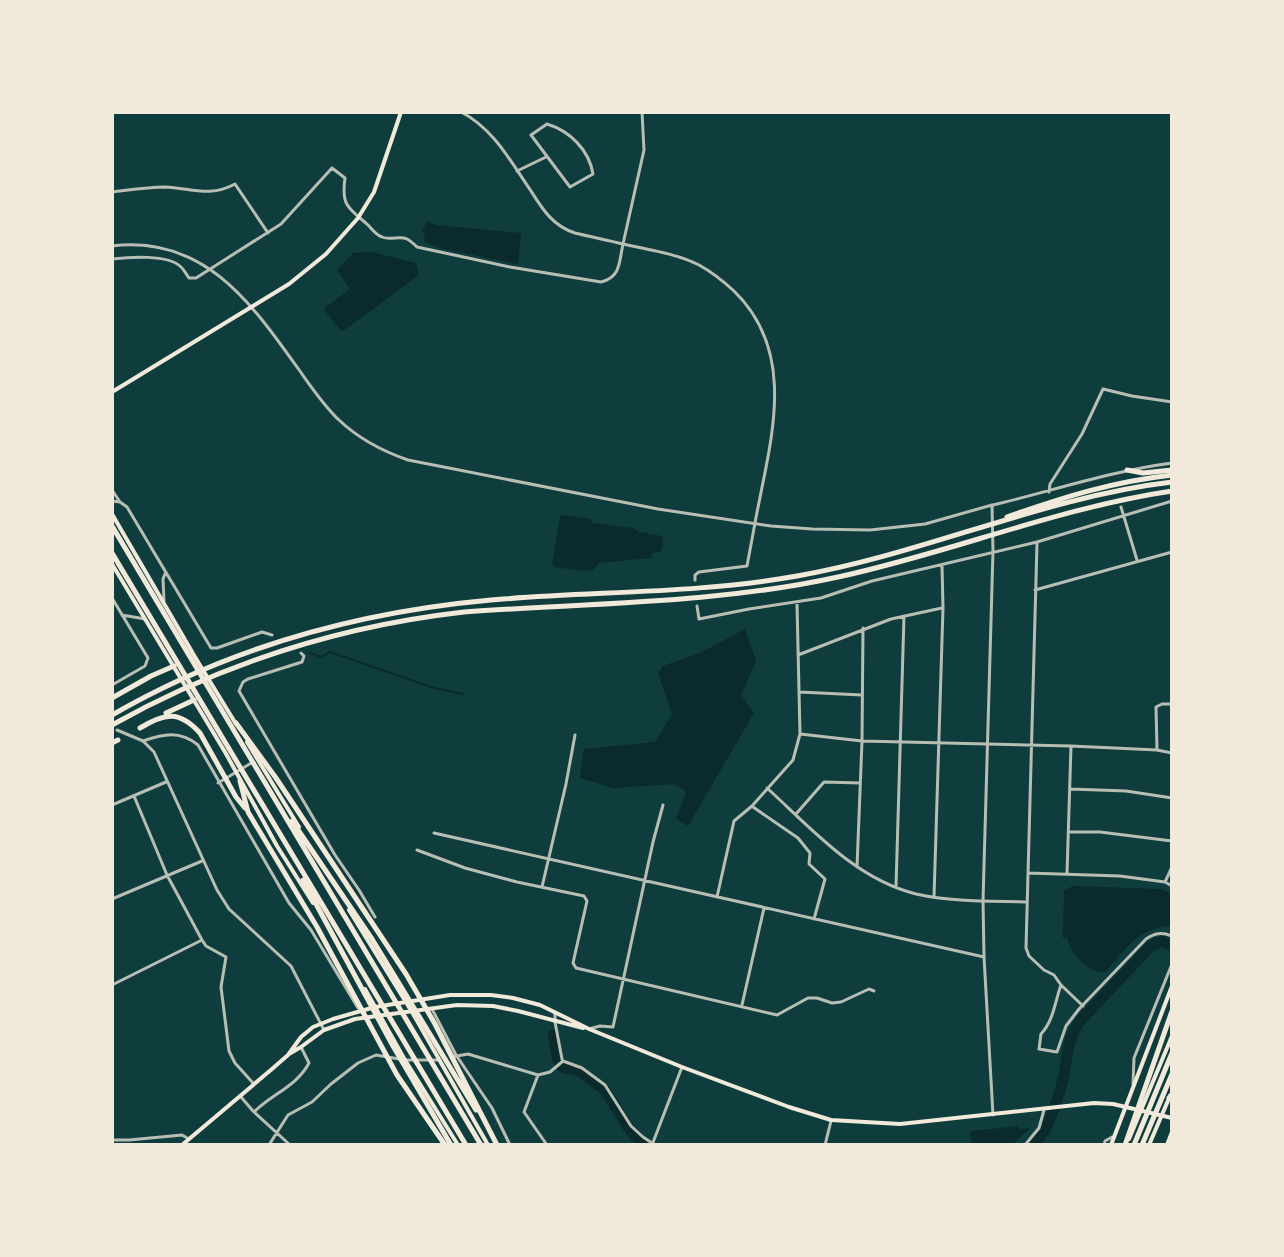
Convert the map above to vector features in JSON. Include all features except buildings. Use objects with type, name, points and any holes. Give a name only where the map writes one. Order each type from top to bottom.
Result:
[{"type":"highway","points":[[1127,470],[1172,473]]},
{"type":"highway","points":[[112,715],[211,666],[301,635],[404,611],[491,600],[693,589],[796,577],[984,527],[1088,490],[1172,473]]},
{"type":"highway","points":[[1001,520],[1114,492],[1172,482]]},
{"type":"highway","points":[[114,728],[180,691],[248,662],[304,644],[390,623],[464,612],[693,599],[765,591],[840,577],[1088,507],[1172,491]]},
{"type":"highway","points":[[112,526],[481,1145]]},
{"type":"highway","points":[[112,553],[466,1145]]},
{"type":"highway","points":[[112,698],[174,666]]},
{"type":"highway","points":[[140,728],[194,700]]},
{"type":"highway","points":[[156,718],[170,715],[180,717],[200,733],[317,927],[397,1075],[448,1145]]},
{"type":"highway","points":[[236,723],[264,760],[425,1005],[497,1145]]},
{"type":"highway","points":[[260,775],[372,939],[497,1145]]},
{"type":"highway","points":[[240,781],[248,812]]},
{"type":"highway","points":[[281,836],[448,1145]]},
{"type":"highway","points":[[1126,1145],[1172,1011]]},
{"type":"highway","points":[[1134,1145],[1172,1053]]},
{"type":"highway","points":[[1142,1145],[1172,1074]]},
{"type":"main road","points":[[112,392],[289,284],[317,263],[342,238],[368,203],[401,112]]},
{"type":"main road","points":[[112,514],[195,657],[406,1001],[488,1145]]},
{"type":"main road","points":[[112,564],[277,846],[337,940],[405,1060],[458,1145]]},
{"type":"main road","points":[[174,666],[195,657]]},
{"type":"main road","points":[[194,700],[215,690]]},
{"type":"main road","points":[[1111,1145],[1172,986]]},
{"type":"main road","points":[[182,1145],[322,1027],[375,1007],[450,995],[491,995],[540,1005],[682,1067],[831,1120],[900,1124],[1094,1103],[1113,1104],[1172,1118]]},
{"type":"main road","points":[[288,1055],[313,1027],[457,1005],[493,1006],[589,1029]]},
{"type":"main road","points":[[1142,1102],[1172,1036]]},
{"type":"main road","points":[[1149,1145],[1171,1095]]},
{"type":"main road","points":[[1168,1144],[1172,1132]]},
{"type":"street","points":[[461,112],[486,130],[546,213],[560,227],[669,254],[700,265],[740,298],[758,323],[772,356],[775,396],[747,566],[699,572],[695,580]]},
{"type":"street","points":[[112,259],[135,257],[173,262],[193,279],[281,224],[332,168],[345,178],[348,209],[380,236],[407,239],[417,247],[510,267],[601,282],[614,277],[623,244],[644,150],[642,112]]},
{"type":"street","points":[[547,124],[580,145],[591,162],[593,174],[570,187],[546,157],[531,135],[547,124]]},
{"type":"street","points":[[517,171],[546,157]]},
{"type":"street","points":[[112,192],[166,187],[206,191],[225,189],[235,184],[268,233]]},
{"type":"street","points":[[112,246],[144,245],[173,250],[211,269],[252,305],[333,414],[379,449],[408,460],[669,511],[812,529],[883,529],[937,522],[967,511],[1127,470],[1172,463]]},
{"type":"street","points":[[1049,492],[1050,484],[1082,434],[1103,389],[1172,402]]},
{"type":"street","points":[[1116,473],[1117,479]]},
{"type":"street","points":[[112,490],[127,507],[211,648],[262,632],[272,635]]},
{"type":"street","points":[[112,501],[120,502]]},
{"type":"street","points":[[697,606],[699,619],[821,598],[872,581],[1037,542],[1172,501]]},
{"type":"street","points":[[992,505],[983,901],[993,1115]]},
{"type":"street","points":[[1121,507],[1137,560]]},
{"type":"street","points":[[1037,542],[1027,953],[1044,970],[1054,975],[1083,1006]]},
{"type":"street","points":[[1035,590],[1172,552]]},
{"type":"street","points":[[934,897],[942,564]]},
{"type":"street","points":[[164,601],[163,579],[166,573]]},
{"type":"street","points":[[112,598],[148,658],[140,670],[112,685]]},
{"type":"street","points":[[717,897],[734,821],[752,806],[793,760],[800,734],[797,602]]},
{"type":"street","points":[[798,655],[863,628],[943,608]]},
{"type":"street","points":[[122,615],[145,619]]},
{"type":"street","points":[[896,887],[904,616]]},
{"type":"street","points":[[857,867],[863,628]]},
{"type":"street","points":[[301,653],[304,656],[302,662],[248,679],[239,691],[375,917]]},
{"type":"street","points":[[799,692],[862,695]]},
{"type":"street","points":[[1157,750],[1156,707],[1172,704]]},
{"type":"street","points":[[114,728],[143,741],[154,752],[202,861],[229,909],[291,966],[322,1027]]},
{"type":"street","points":[[143,741],[174,734],[190,738],[203,751],[218,783],[289,903],[311,930],[360,1011]]},
{"type":"street","points":[[800,734],[862,741],[1071,746],[1172,753]]},
{"type":"street","points":[[542,887],[575,735]]},
{"type":"street","points":[[1067,874],[1071,746]]},
{"type":"street","points":[[218,783],[262,756]]},
{"type":"street","points":[[112,805],[166,782]]},
{"type":"street","points":[[796,814],[824,782],[860,783]]},
{"type":"street","points":[[767,788],[857,867],[896,887],[934,897],[1026,902]]},
{"type":"street","points":[[1070,789],[1126,791],[1172,798]]},
{"type":"street","points":[[134,796],[167,875],[202,940],[206,946],[226,957],[221,987],[229,1051],[254,1085]]},
{"type":"street","points":[[589,1029],[613,1027],[663,805]]},
{"type":"street","points":[[752,806],[798,838],[810,853],[809,864],[825,879],[814,919]]},
{"type":"street","points":[[1069,832],[1122,834],[1172,841]]},
{"type":"street","points":[[434,833],[984,957]]},
{"type":"street","points":[[417,850],[465,868],[584,896],[587,901],[573,963],[576,968],[777,1015],[808,998],[832,1003],[869,989],[874,991]]},
{"type":"street","points":[[112,899],[202,861]]},
{"type":"street","points":[[1165,882],[1172,867]]},
{"type":"street","points":[[1028,873],[1120,876],[1165,882],[1172,886]]},
{"type":"street","points":[[742,1006],[764,908]]},
{"type":"street","points":[[1061,985],[1056,1006],[1041,1034],[1039,1049],[1057,1052],[1066,1026],[1146,939],[1161,932],[1172,936]]},
{"type":"street","points":[[112,985],[202,940]]},
{"type":"street","points":[[1133,1088],[1134,1058],[1172,964]]},
{"type":"street","points":[[432,1009],[456,1055],[492,1108],[510,1145]]},
{"type":"street","points":[[555,1012],[561,1063]]},
{"type":"street","points":[[254,1112],[289,1087],[307,1067],[309,1063],[301,1047]]},
{"type":"street","points":[[269,1145],[288,1115],[312,1102],[358,1063],[376,1055],[405,1060],[440,1060],[468,1054],[538,1075],[550,1072],[561,1063]]},
{"type":"street","points":[[561,1063],[582,1068],[605,1085],[631,1126],[653,1144],[682,1067]]},
{"type":"street","points":[[538,1075],[524,1112],[547,1145]]},
{"type":"street","points":[[241,1097],[290,1145]]},
{"type":"street","points":[[1025,1145],[1039,1128],[1046,1110]]},
{"type":"street","points":[[825,1145],[831,1120]]},
{"type":"street","points":[[112,1140],[182,1135],[189,1139]]},
{"type":"street","points":[[1104,1145],[1105,1141],[1115,1136]]},
{"type":"street","points":[[235,1145],[243,1145]]},
{"type":"water","points":[[427,221],[436,225],[521,233],[518,264],[439,248],[424,241],[425,234],[422,232]]},
{"type":"water","points":[[371,252],[416,263],[419,275],[341,331],[325,311],[350,289],[337,270],[353,253]]},
{"type":"water","points":[[562,515],[662,536],[662,548],[651,558],[599,563],[593,570],[554,567],[552,563]]},
{"type":"water","points":[[745,629],[756,661],[741,695],[754,713],[688,826],[676,819],[686,792],[675,784],[613,788],[580,778],[584,749],[655,742],[672,714],[658,673],[663,666],[700,653]]},
{"type":"water","points":[[1073,886],[1161,889],[1172,894],[1172,926],[1141,935],[1105,972],[1092,970],[1072,951],[1067,938],[1063,938],[1064,891]]},
{"type":"water","points":[[1018,1126],[1019,1129],[1030,1128],[1012,1145],[972,1145],[970,1133],[973,1131]]},
{"type":"waterway","points":[[310,653],[321,657],[330,652],[434,688],[463,694]]},
{"type":"waterway","points":[[1032,1145],[1044,1132],[1051,1117],[1063,1080],[1070,1040],[1081,1020],[1151,946],[1162,941],[1172,946]]},
{"type":"waterway","points":[[553,1035],[562,1067],[579,1071],[605,1090],[628,1127],[646,1145]]}]
